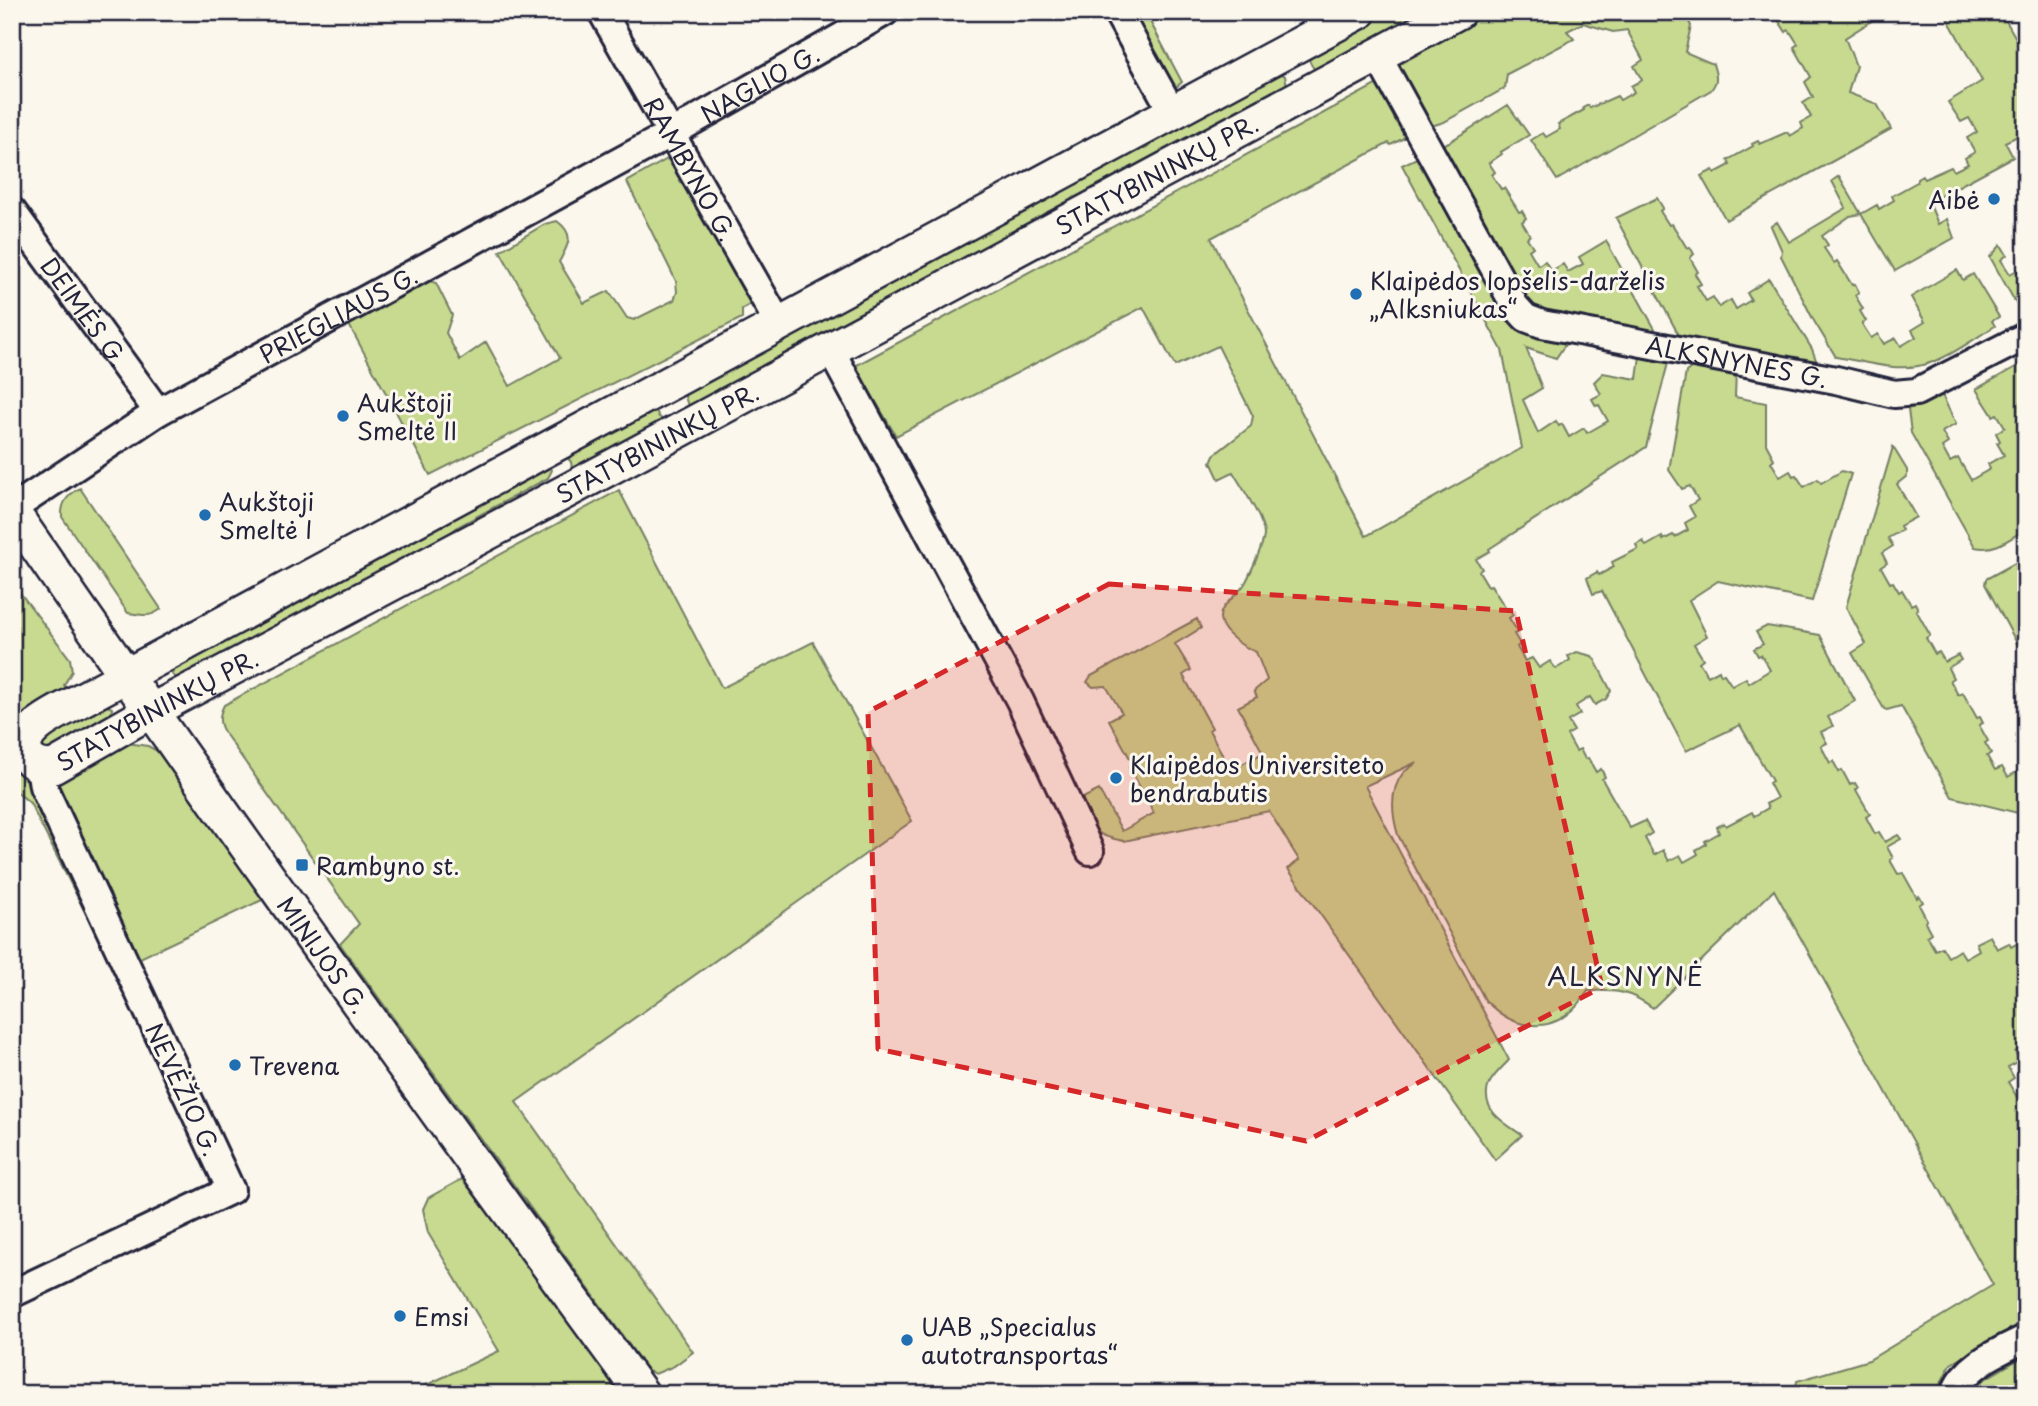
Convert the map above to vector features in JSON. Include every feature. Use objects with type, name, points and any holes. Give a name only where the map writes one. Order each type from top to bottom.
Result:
[{"type":"main road","name":"STATYBININKŲ PR.","points":[[1359,12],[125,675],[34,727],[27,736],[29,758],[40,767],[53,767],[151,711],[565,492],[1458,12]]},
{"type":"main road","points":[[1288,52],[1302,65],[1309,91]]},
{"type":"main road","points":[[673,382],[670,396],[674,408],[682,417],[694,422]]},
{"type":"main road","points":[[546,451],[556,456],[565,466],[568,477],[565,492]]},
{"type":"main road","name":"MINIJOS G.","points":[[12,510],[125,675],[468,1156],[642,1394]]},
{"type":"street","name":"RAMBYNO G.","points":[[602,12],[779,324]]},
{"type":"street","name":"NAGLIO G.","points":[[670,134],[885,12]]},
{"type":"street","points":[[1117,12],[1173,113]]},
{"type":"street","name":"ALKSNYNĖS G.","points":[[1377,55],[1515,306],[1526,317],[1542,324],[1836,380],[1894,394],[1916,392],[2026,336]]},
{"type":"street","name":"PRIEGLIAUS G.","points":[[12,510],[158,412],[670,134]]},
{"type":"street","name":"DEIMĖS G.","points":[[12,211],[158,412]]},
{"type":"street","points":[[830,349],[1020,701],[1090,851]]},
{"type":"street","name":"NEVĖŽIO G.","points":[[12,1294],[231,1190],[43,786],[40,767]]},
{"type":"street","points":[[1954,1394],[1966,1374],[1979,1362],[2026,1338]]},
{"type":"highlighted area","points":[[1109,584],[1516,611],[1602,987],[1306,1141],[878,1049],[868,712]]},
{"type":"green space","points":[[1127,12],[1145,12],[1182,82],[1174,89]]},
{"type":"green space","points":[[1384,12],[1435,12],[1317,72],[1309,60],[1310,52]]},
{"type":"green space","points":[[1482,12],[1684,12],[1691,26],[1685,52],[1713,64],[1715,83],[1711,90],[1557,180],[1531,140],[1543,133],[1546,137],[1560,129],[1558,124],[1588,105],[1590,108],[1617,96],[1620,100],[1634,92],[1631,86],[1642,80],[1634,66],[1643,60],[1627,30],[1613,32],[1583,23],[1567,31],[1574,39],[1507,74],[1505,88],[1444,122],[1428,127],[1400,75],[1400,63],[1404,56],[1418,47]]},
{"type":"green space","points":[[1773,12],[1868,12],[1873,20],[1845,38],[1856,66],[1848,93],[1877,104],[1891,129],[1726,220],[1701,176],[1713,170],[1715,173],[1730,165],[1728,160],[1758,141],[1760,144],[1787,132],[1790,136],[1803,128],[1801,123],[1811,117],[1803,103],[1813,97],[1805,82],[1811,77],[1794,47],[1798,44]]},
{"type":"green space","points":[[1944,12],[2001,12],[2026,56],[2026,132],[2005,142],[2013,157],[1929,202],[1938,224],[1947,219],[1954,238],[1895,271],[1861,214],[1877,205],[1879,209],[1894,200],[1892,196],[1917,182],[1922,176],[1924,179],[1951,167],[1954,171],[1968,164],[1965,158],[1975,152],[1967,138],[1977,132],[1969,118],[1961,122],[1948,102],[1982,81]]},
{"type":"green space","points":[[1280,73],[1285,76],[1287,86],[691,406],[687,403],[684,393]]},
{"type":"green space","points":[[1381,82],[1411,134],[1391,145],[1389,143],[1211,238],[1366,536],[1522,448],[1502,350],[1402,165],[1423,155],[1505,308],[1569,339],[1556,358],[1526,348],[1542,388],[1523,400],[1538,433],[1556,421],[1559,426],[1562,424],[1569,437],[1584,428],[1587,433],[1608,421],[1599,405],[1596,406],[1592,399],[1601,394],[1594,382],[1603,373],[1637,379],[1640,356],[1644,353],[1663,357],[1668,363],[1646,447],[1476,559],[1482,569],[1479,571],[1488,586],[1491,585],[1513,615],[1509,618],[1518,632],[1514,634],[1520,644],[1517,647],[1525,661],[1532,658],[1539,668],[1550,661],[1556,669],[1570,660],[1568,656],[1577,652],[1592,656],[1595,660],[1611,691],[1606,699],[1595,705],[1590,697],[1576,706],[1580,714],[1568,721],[1574,731],[1567,735],[1576,751],[1580,749],[1596,772],[1601,769],[1605,777],[1602,779],[1630,828],[1645,821],[1652,833],[1645,838],[1654,855],[1663,850],[1669,861],[1680,855],[1684,862],[1698,854],[1696,850],[1706,844],[1705,841],[1719,833],[1717,827],[1724,823],[1726,826],[1752,812],[1754,816],[1768,808],[1766,804],[1777,798],[1769,783],[1772,781],[1740,725],[1686,751],[1602,591],[1593,594],[1587,578],[1614,567],[1612,562],[1638,549],[1636,545],[1643,541],[1646,546],[1662,537],[1663,540],[1673,535],[1675,537],[1688,530],[1685,523],[1695,517],[1689,506],[1698,500],[1690,486],[1682,489],[1669,470],[1686,372],[1697,363],[1736,371],[1735,397],[1766,403],[1766,444],[1774,459],[1771,462],[1780,477],[1790,471],[1804,487],[1818,479],[1821,483],[1842,471],[1851,474],[1812,601],[1718,581],[1689,600],[1707,636],[1694,644],[1703,659],[1699,662],[1708,676],[1719,670],[1732,686],[1746,678],[1749,683],[1770,670],[1754,649],[1763,644],[1756,632],[1767,626],[1820,635],[1855,701],[1828,717],[1833,726],[1821,732],[1827,743],[1821,746],[1830,763],[1833,761],[1839,772],[1842,770],[1850,785],[1855,783],[1858,788],[1856,790],[1870,814],[1866,817],[1875,834],[1879,832],[1885,842],[1898,835],[1901,839],[1887,847],[1893,858],[1890,860],[1898,874],[1903,873],[1917,898],[1919,896],[1923,902],[1919,905],[1931,933],[1927,936],[1935,950],[1942,947],[1948,957],[1960,950],[1965,958],[1979,950],[1976,943],[1990,936],[1997,949],[2009,943],[2011,947],[2026,939],[2026,1046],[2015,1052],[2020,1060],[2008,1067],[2014,1078],[2008,1082],[2017,1097],[2021,1095],[2026,1104],[2026,1322],[1951,1364],[1935,1394],[1795,1394],[1797,1381],[1869,1360],[1993,1285],[1774,890],[1653,1008],[1622,993],[1588,991],[1566,1016],[1540,1025],[1526,1024],[1498,1012],[1485,1000],[1398,835],[1393,811],[1395,787],[1403,773],[1417,762],[1365,786],[1509,1060],[1491,1080],[1488,1103],[1496,1116],[1522,1135],[1495,1160],[1288,869],[1299,860],[1269,811],[1124,841],[1099,833],[1085,818],[1075,802],[1099,790],[1122,831],[1154,813],[1129,767],[1133,764],[1109,720],[1122,713],[1106,686],[1093,687],[1087,682],[1091,676],[1197,619],[1201,628],[1175,644],[1191,670],[1183,675],[1212,728],[1209,730],[1231,770],[1263,753],[1238,707],[1257,697],[1254,691],[1267,680],[1256,652],[1230,636],[1220,617],[1224,607],[1246,581],[1264,535],[1256,512],[1233,472],[1219,479],[1211,462],[1214,455],[1251,426],[1253,416],[1218,346],[1175,366],[1143,307],[896,436],[855,366]]},
{"type":"green space","points":[[1508,105],[1529,135],[1501,152],[1502,154],[1489,163],[1495,172],[1492,175],[1501,189],[1504,188],[1526,218],[1522,222],[1533,247],[1529,250],[1538,265],[1545,261],[1551,271],[1563,264],[1568,272],[1583,264],[1579,257],[1606,241],[1655,329],[1651,335],[1559,317],[1529,305],[1439,146]]},
{"type":"green space","points":[[669,158],[673,159],[751,304],[742,309],[742,318],[430,475],[348,323],[427,280],[436,283],[452,315],[446,333],[460,360],[486,342],[510,386],[560,358],[500,251],[545,224],[557,221],[567,231],[568,236],[559,262],[584,303],[609,291],[627,318],[634,320],[674,300],[677,292],[676,281],[627,182]]},
{"type":"green space","points":[[1839,176],[1861,214],[1850,216],[1822,236],[1828,245],[1824,248],[1859,292],[1855,295],[1866,321],[1862,324],[1871,338],[1878,334],[1884,344],[1896,338],[1901,346],[1916,337],[1912,330],[1925,322],[1911,297],[1957,270],[1963,280],[1973,274],[1999,317],[1992,321],[1995,326],[1948,355],[1918,366],[1887,366],[1836,357],[1814,321],[1781,256],[1782,251],[1771,226],[1777,222],[1789,242],[1846,208],[1832,181]]},
{"type":"green space","points":[[1657,198],[1663,208],[1660,211],[1669,225],[1672,224],[1694,254],[1690,258],[1701,284],[1697,286],[1706,301],[1713,297],[1719,307],[1731,300],[1736,309],[1751,300],[1747,293],[1769,279],[1812,349],[1816,360],[1811,367],[1682,341],[1616,218]]},
{"type":"green space","points":[[2001,245],[2007,255],[2001,260],[2010,274],[2017,270],[2026,285],[2026,311],[2018,307],[1990,257]]},
{"type":"green space","points":[[2025,362],[2026,529],[1995,546],[1975,547],[1911,433],[1908,409],[1942,395],[1956,424],[1942,432],[1948,443],[1942,447],[1950,462],[1958,458],[1971,480],[1990,469],[1988,464],[2004,455],[1997,443],[2000,441],[1996,433],[2005,427],[1997,414],[1993,416],[1976,389]]},
{"type":"green space","points":[[656,408],[658,416],[668,424],[573,475],[571,462],[566,456]]},
{"type":"green space","points":[[1893,447],[1907,470],[1907,476],[1897,484],[1916,517],[1900,526],[1902,530],[1888,538],[1893,546],[1882,553],[1887,563],[1881,567],[1890,583],[1893,582],[1899,592],[1902,590],[1911,605],[1915,603],[1930,635],[1926,638],[1935,654],[1939,652],[1945,662],[1958,655],[1961,660],[1948,668],[1953,678],[1950,680],[1958,695],[1963,693],[1977,718],[1980,717],[1983,723],[1979,725],[1988,741],[1985,743],[1991,753],[1987,756],[1995,770],[2002,767],[2008,777],[2020,770],[2026,778],[2026,815],[1952,797],[1901,706],[1884,709],[1852,653],[1866,644],[1846,607]]},
{"type":"green space","points":[[550,466],[552,470],[548,478],[459,526],[410,563],[181,680],[172,674],[176,665]]},
{"type":"green space","points":[[80,488],[161,609],[157,612],[146,615],[128,613],[62,517],[66,499]]},
{"type":"green space","points":[[619,490],[722,688],[813,642],[912,821],[516,1102],[693,1352],[674,1366],[655,1374],[648,1371],[340,944],[359,924],[224,732],[220,718],[224,705]]},
{"type":"green space","points":[[2026,557],[2026,660],[1985,584],[1986,579]]},
{"type":"green space","points":[[12,582],[70,659],[72,671],[64,685],[70,694],[12,736]]},
{"type":"green space","points":[[103,704],[112,708],[111,718],[59,752],[45,750],[42,745],[44,735]]},
{"type":"green space","points":[[127,743],[148,746],[159,752],[264,899],[134,961],[58,792],[62,776]]},
{"type":"green space","points":[[12,750],[97,929],[97,936],[30,803],[12,788]]},
{"type":"green space","points":[[462,1179],[584,1338],[623,1394],[416,1394],[416,1390],[499,1351],[428,1233],[423,1209],[428,1198]]},
{"type":"green space","points":[[2026,1355],[2026,1368],[2017,1374],[2021,1382],[2010,1389],[2012,1394],[1970,1394],[1975,1385]]},
{"type":"place","name":"Aibė","points":[[1994,199]]},
{"type":"place","name":"Klaipėdos lopšelis-darželis „Alksniukas“","points":[[1356,294]]},
{"type":"place","name":"Aukštoji Smeltė II","points":[[343,416]]},
{"type":"place","name":"Aukštoji Smeltė I","points":[[205,515]]},
{"type":"place","name":"Klaipėdos Universiteto bendrabutis","points":[[1116,778]]},
{"type":"place","name":"Rambyno st.","points":[[302,865]]},
{"type":"place","name":"Trevena","points":[[235,1065]]},
{"type":"place","name":"Emsi","points":[[400,1316]]},
{"type":"place","name":"UAB „Specialus autotransportas“","points":[[907,1340]]},
{"type":"district","name":"ALKSNYNĖ","points":[[1626,975]]}]
